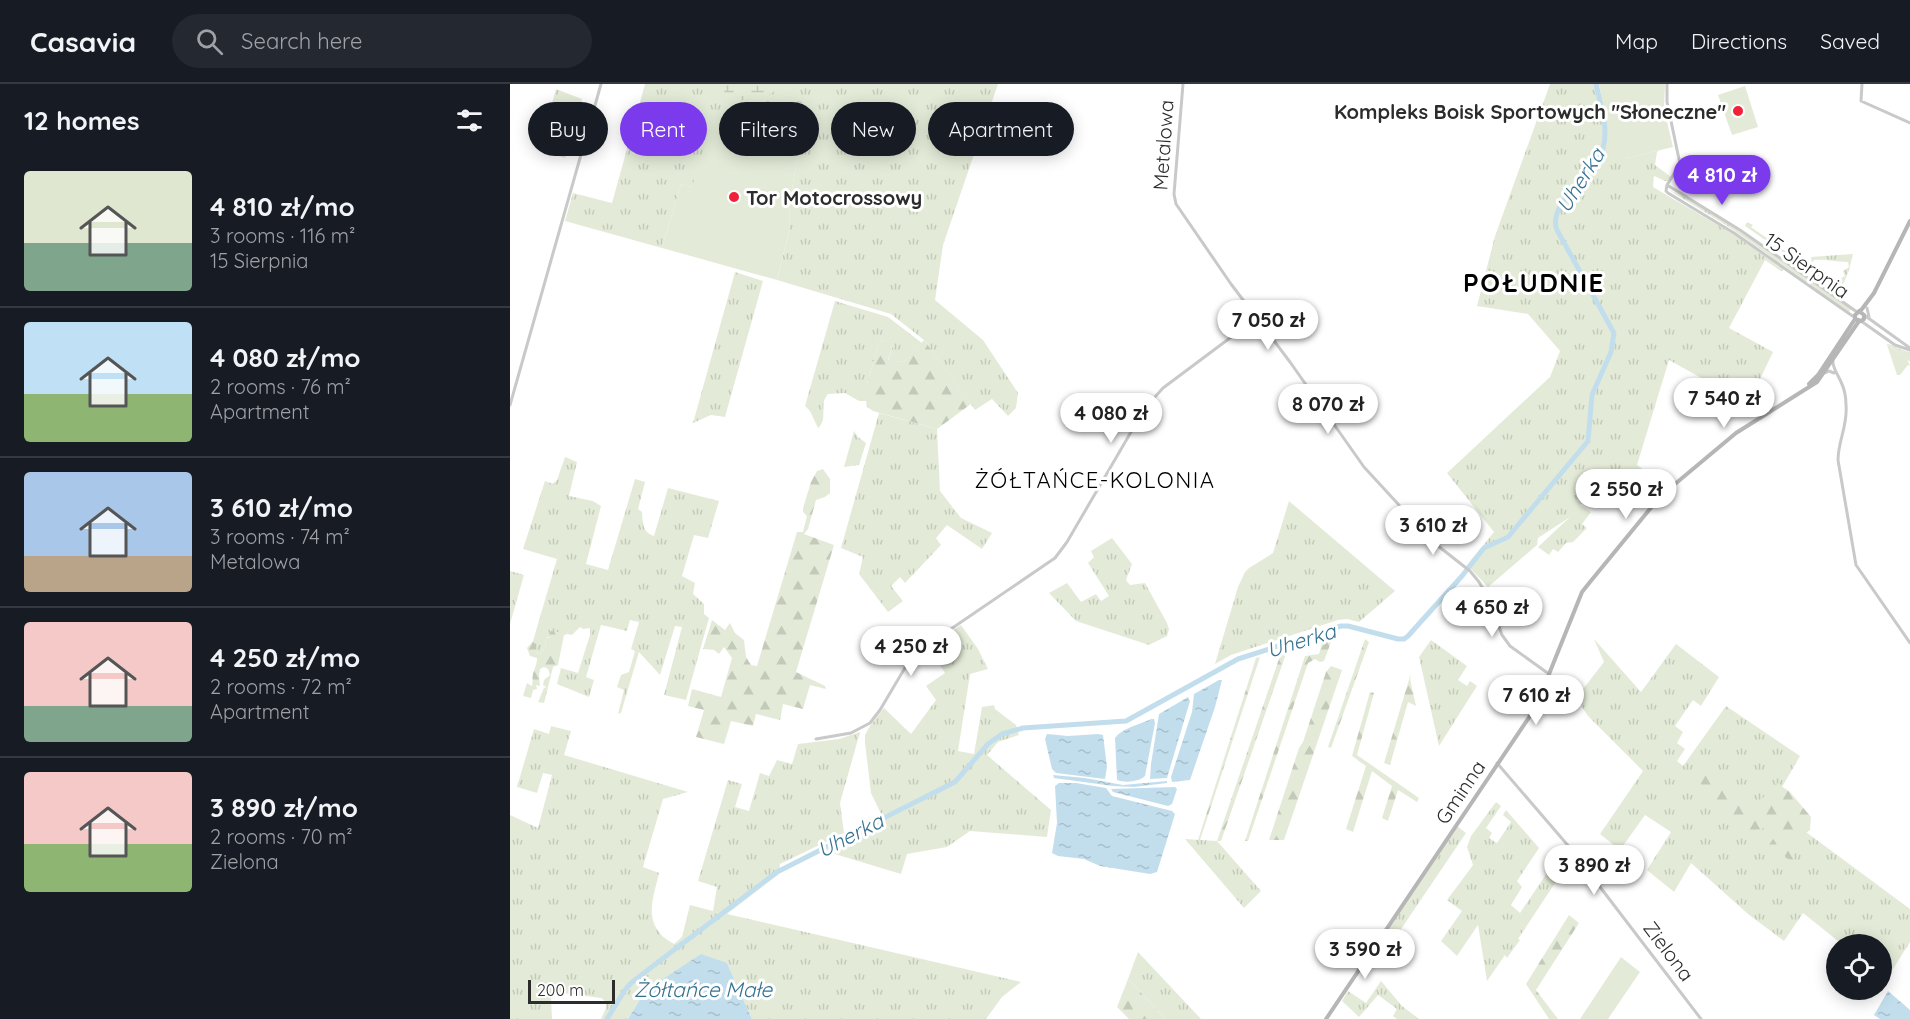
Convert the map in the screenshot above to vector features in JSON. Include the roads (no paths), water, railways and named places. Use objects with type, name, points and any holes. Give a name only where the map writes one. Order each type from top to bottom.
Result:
[{"type":"main road","points":[[1797,394],[1814,381],[1856,321],[1864,319],[1866,307],[1910,221]]},
{"type":"main road","points":[[1856,310],[1866,307]]},
{"type":"main road","points":[[1856,310],[1864,315]]},
{"type":"main road","points":[[1797,394],[1817,382],[1823,375],[1827,364],[1856,321],[1856,310]]},
{"type":"main road","name":"Gminna","points":[[1326,1019],[1532,713],[1582,592],[1669,489],[1737,433],[1797,394]]},
{"type":"street","points":[[510,405],[601,84]]},
{"type":"street","name":"Metalowa","points":[[1183,84],[1174,200],[1219,267],[1369,474],[1433,542],[1466,568],[1484,589],[1506,641],[1549,674]]},
{"type":"street","points":[[1667,84],[1667,102],[1680,166],[1667,185]]},
{"type":"street","points":[[1862,84],[1861,101],[1910,123]]},
{"type":"street","name":"15 Sierpnia","points":[[1667,185],[1740,230],[1856,310]]},
{"type":"street","name":"15 Sierpnia","points":[[1667,185],[1668,193],[1734,232],[1856,321]]},
{"type":"street","points":[[1866,307],[1869,319]]},
{"type":"street","points":[[1248,325],[1252,312]]},
{"type":"street","points":[[1864,315],[1910,349]]},
{"type":"street","points":[[1255,324],[1258,319]]},
{"type":"street","points":[[816,739],[851,733],[870,723],[909,661],[923,648],[1055,558],[1067,542],[1148,405],[1164,388],[1258,319]]},
{"type":"street","points":[[1856,321],[1866,324],[1895,345],[1910,349]]},
{"type":"street","points":[[1248,325],[1263,326]]},
{"type":"street","points":[[1833,358],[1835,372]]},
{"type":"street","points":[[1827,364],[1835,372],[1844,389],[1845,429],[1839,450],[1839,460],[1854,559],[1859,570],[1910,643]]},
{"type":"street","points":[[1823,375],[1827,371],[1835,372]]},
{"type":"street","name":"Zielona","points":[[1497,763],[1571,849],[1701,1019]]},
{"type":"water","points":[[1222,680],[1215,707],[1190,780],[1172,782],[1171,777],[1192,712],[1194,694]]},
{"type":"water","points":[[1188,697],[1190,701],[1167,778],[1150,779],[1159,714]]},
{"type":"water","points":[[1154,719],[1155,723],[1145,776],[1132,781],[1117,780],[1115,738],[1126,729]]},
{"type":"water","points":[[1047,734],[1103,735],[1107,767],[1105,779],[1056,773],[1052,769],[1045,739]]},
{"type":"water","points":[[1053,775],[1123,785],[1167,781],[1167,783],[1134,787],[1113,786],[1054,778]]},
{"type":"water","points":[[1059,783],[1106,788],[1112,796],[1172,811],[1175,814],[1157,872],[1150,874],[1100,866],[1084,859],[1058,856],[1052,853],[1057,823],[1055,786]]},
{"type":"water","points":[[1175,787],[1177,789],[1172,804],[1168,806],[1113,792],[1111,789]]},
{"type":"water","name":"Żółtańce Małe","points":[[701,954],[727,963],[752,1019],[628,1019],[648,989]]},
{"type":"water","points":[[1892,994],[1910,1010],[1910,1019],[1880,1019],[1874,1015],[1883,1000],[1892,1000]]},
{"type":"waterway","name":"Uherka","points":[[686,941],[777,872],[955,782],[988,744],[1002,734],[1023,728],[1126,721],[1238,659],[1341,626],[1398,639],[1408,636],[1484,548],[1508,537],[1588,441],[1592,395],[1611,352],[1614,333],[1557,230],[1556,220],[1565,199],[1599,157],[1603,148],[1605,132],[1596,84]]},
{"type":"waterway","name":"Uherka","points":[[607,1019],[631,983],[683,943]]},
{"type":"place","name":"Kompleks Boisk Sportowych \"Słoneczne\"","points":[[1738,111]]},
{"type":"place","name":"Tor Motocrossowy","points":[[734,197]]},
{"type":"district","name":"POŁUDNIE","points":[[1534,282]]},
{"type":"district","name":"ŻÓŁTAŃCE-KOLONIA","points":[[1095,480]]}]
